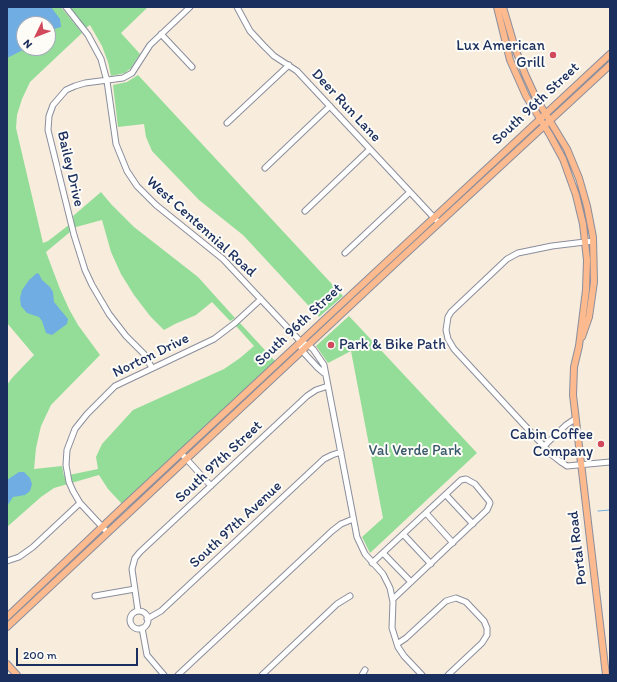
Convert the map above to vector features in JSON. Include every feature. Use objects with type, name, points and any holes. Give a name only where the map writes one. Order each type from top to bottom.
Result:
[{"type":"main road","name":"Portal Road","points":[[497,7],[510,60],[526,96],[556,145],[569,175],[580,207],[586,242],[586,290],[573,382],[574,419],[606,675]]},
{"type":"main road","name":"Portal Road","points":[[503,7],[519,60],[530,86],[567,149],[579,178],[587,206],[593,241],[595,267],[593,298],[586,329],[579,346]]},
{"type":"main road","name":"South 96th Street","points":[[7,617],[102,526],[610,54]]},
{"type":"main road","name":"South 96th Street","points":[[7,627],[107,532],[188,461],[302,350],[610,64]]},
{"type":"main road","points":[[7,664],[17,675]]},
{"type":"street","name":"West Centennial Road","points":[[66,7],[88,35],[101,59],[107,80],[116,144],[131,178],[144,195],[223,259],[301,342],[308,345],[324,364],[324,373],[328,386],[353,519],[359,543],[365,554],[386,580],[393,599],[392,628],[397,644],[404,656],[422,675]]},
{"type":"street","name":"Bailey Drive","points":[[152,368],[144,354],[126,336],[108,314],[85,270],[74,236],[48,130],[48,116],[53,105],[66,90],[85,83],[123,78],[132,73],[138,66],[150,45],[190,7]]},
{"type":"street","name":"Deer Run Lane","points":[[237,7],[250,31],[274,56],[297,71],[439,223]]},
{"type":"street","points":[[161,34],[192,67]]},
{"type":"street","points":[[227,123],[289,65]]},
{"type":"street","points":[[265,168],[330,106]]},
{"type":"street","points":[[305,211],[370,149]]},
{"type":"street","points":[[344,253],[410,192]]},
{"type":"street","points":[[593,241],[552,246],[518,253],[507,259],[450,312],[446,330],[448,339],[454,349],[544,446],[561,462],[567,466],[610,462]]},
{"type":"street","name":"Norton Drive","points":[[107,532],[80,503],[73,491],[67,475],[67,450],[75,429],[115,386],[214,339],[235,323],[260,299]]},
{"type":"street","points":[[301,342],[300,346],[302,350]]},
{"type":"street","name":"West Centennial Road","points":[[302,350],[324,373]]},
{"type":"street","name":"South 97th Street","points":[[135,589],[132,569],[133,563],[135,558],[145,547],[307,396],[316,390],[328,386]]},
{"type":"street","points":[[544,446],[574,419]]},
{"type":"street","name":"South 97th Avenue","points":[[148,618],[161,611],[324,459],[332,454],[341,452]]},
{"type":"street","points":[[181,453],[211,486]]},
{"type":"street","points":[[372,563],[461,480],[466,479],[475,484],[483,492],[490,503],[487,510],[473,524],[393,599]]},
{"type":"street","points":[[446,495],[473,524]]},
{"type":"street","points":[[7,561],[19,556],[33,547],[80,503]]},
{"type":"street","points":[[426,513],[453,543]]},
{"type":"street","points":[[178,675],[332,531],[353,519]]},
{"type":"street","points":[[404,534],[431,564]]},
{"type":"street","points":[[383,553],[411,582]]},
{"type":"street","points":[[95,596],[135,589],[138,611]]},
{"type":"street","points":[[262,675],[337,604],[350,596]]},
{"type":"street","points":[[397,644],[406,638],[448,600],[456,598],[464,600],[486,623],[486,637],[481,644],[448,675]]},
{"type":"street","points":[[138,611],[145,613],[148,618],[146,625],[142,628],[134,627],[130,621],[133,613],[138,611]]},
{"type":"street","points":[[142,628],[147,655],[164,675]]},
{"type":"green space","points":[[7,7],[61,7],[82,33],[30,82],[22,99],[17,115],[16,128],[43,243],[48,241],[74,221],[73,216],[101,192],[134,227],[198,277],[235,318],[230,321],[212,302],[196,315],[164,330],[150,316],[134,295],[121,274],[111,252],[102,220],[76,227],[46,252],[69,309],[78,325],[100,355],[51,405],[41,426],[36,448],[34,469],[62,466],[64,476],[98,469],[96,457],[102,444],[133,410],[224,369],[254,346],[236,326],[240,323],[275,361],[122,504],[108,489],[99,475],[54,488],[41,497],[7,527],[7,385],[34,355],[7,323]]},
{"type":"green space","points":[[62,7],[148,7],[121,33],[140,54],[131,68],[125,73],[111,76],[102,46],[90,25],[83,30]]},
{"type":"green space","points":[[138,75],[343,296],[319,317],[243,235],[199,200],[152,151],[146,137],[144,124],[118,127],[113,85],[127,82]]},
{"type":"green space","name":"Val Verde Park","points":[[349,316],[477,453],[370,553],[362,537],[383,518],[351,351],[328,363],[316,346]]},
{"type":"water","points":[[7,7],[51,7],[60,19],[61,27],[56,28],[56,16],[16,16],[16,54],[7,58]]},
{"type":"water","points":[[37,273],[50,287],[53,292],[54,302],[68,319],[67,324],[52,335],[46,333],[39,317],[27,313],[21,306],[20,298],[22,290],[29,280]]},
{"type":"water","points":[[19,472],[24,472],[30,478],[32,484],[30,491],[25,495],[13,497],[7,506],[7,480]]},
{"type":"waterway","points":[[598,511],[610,510]]},
{"type":"place","name":"Lux American Grill","points":[[553,55]]},
{"type":"place","name":"Park & Bike Path","points":[[331,345]]},
{"type":"place","name":"Cabin Coffee Company","points":[[601,444]]}]
